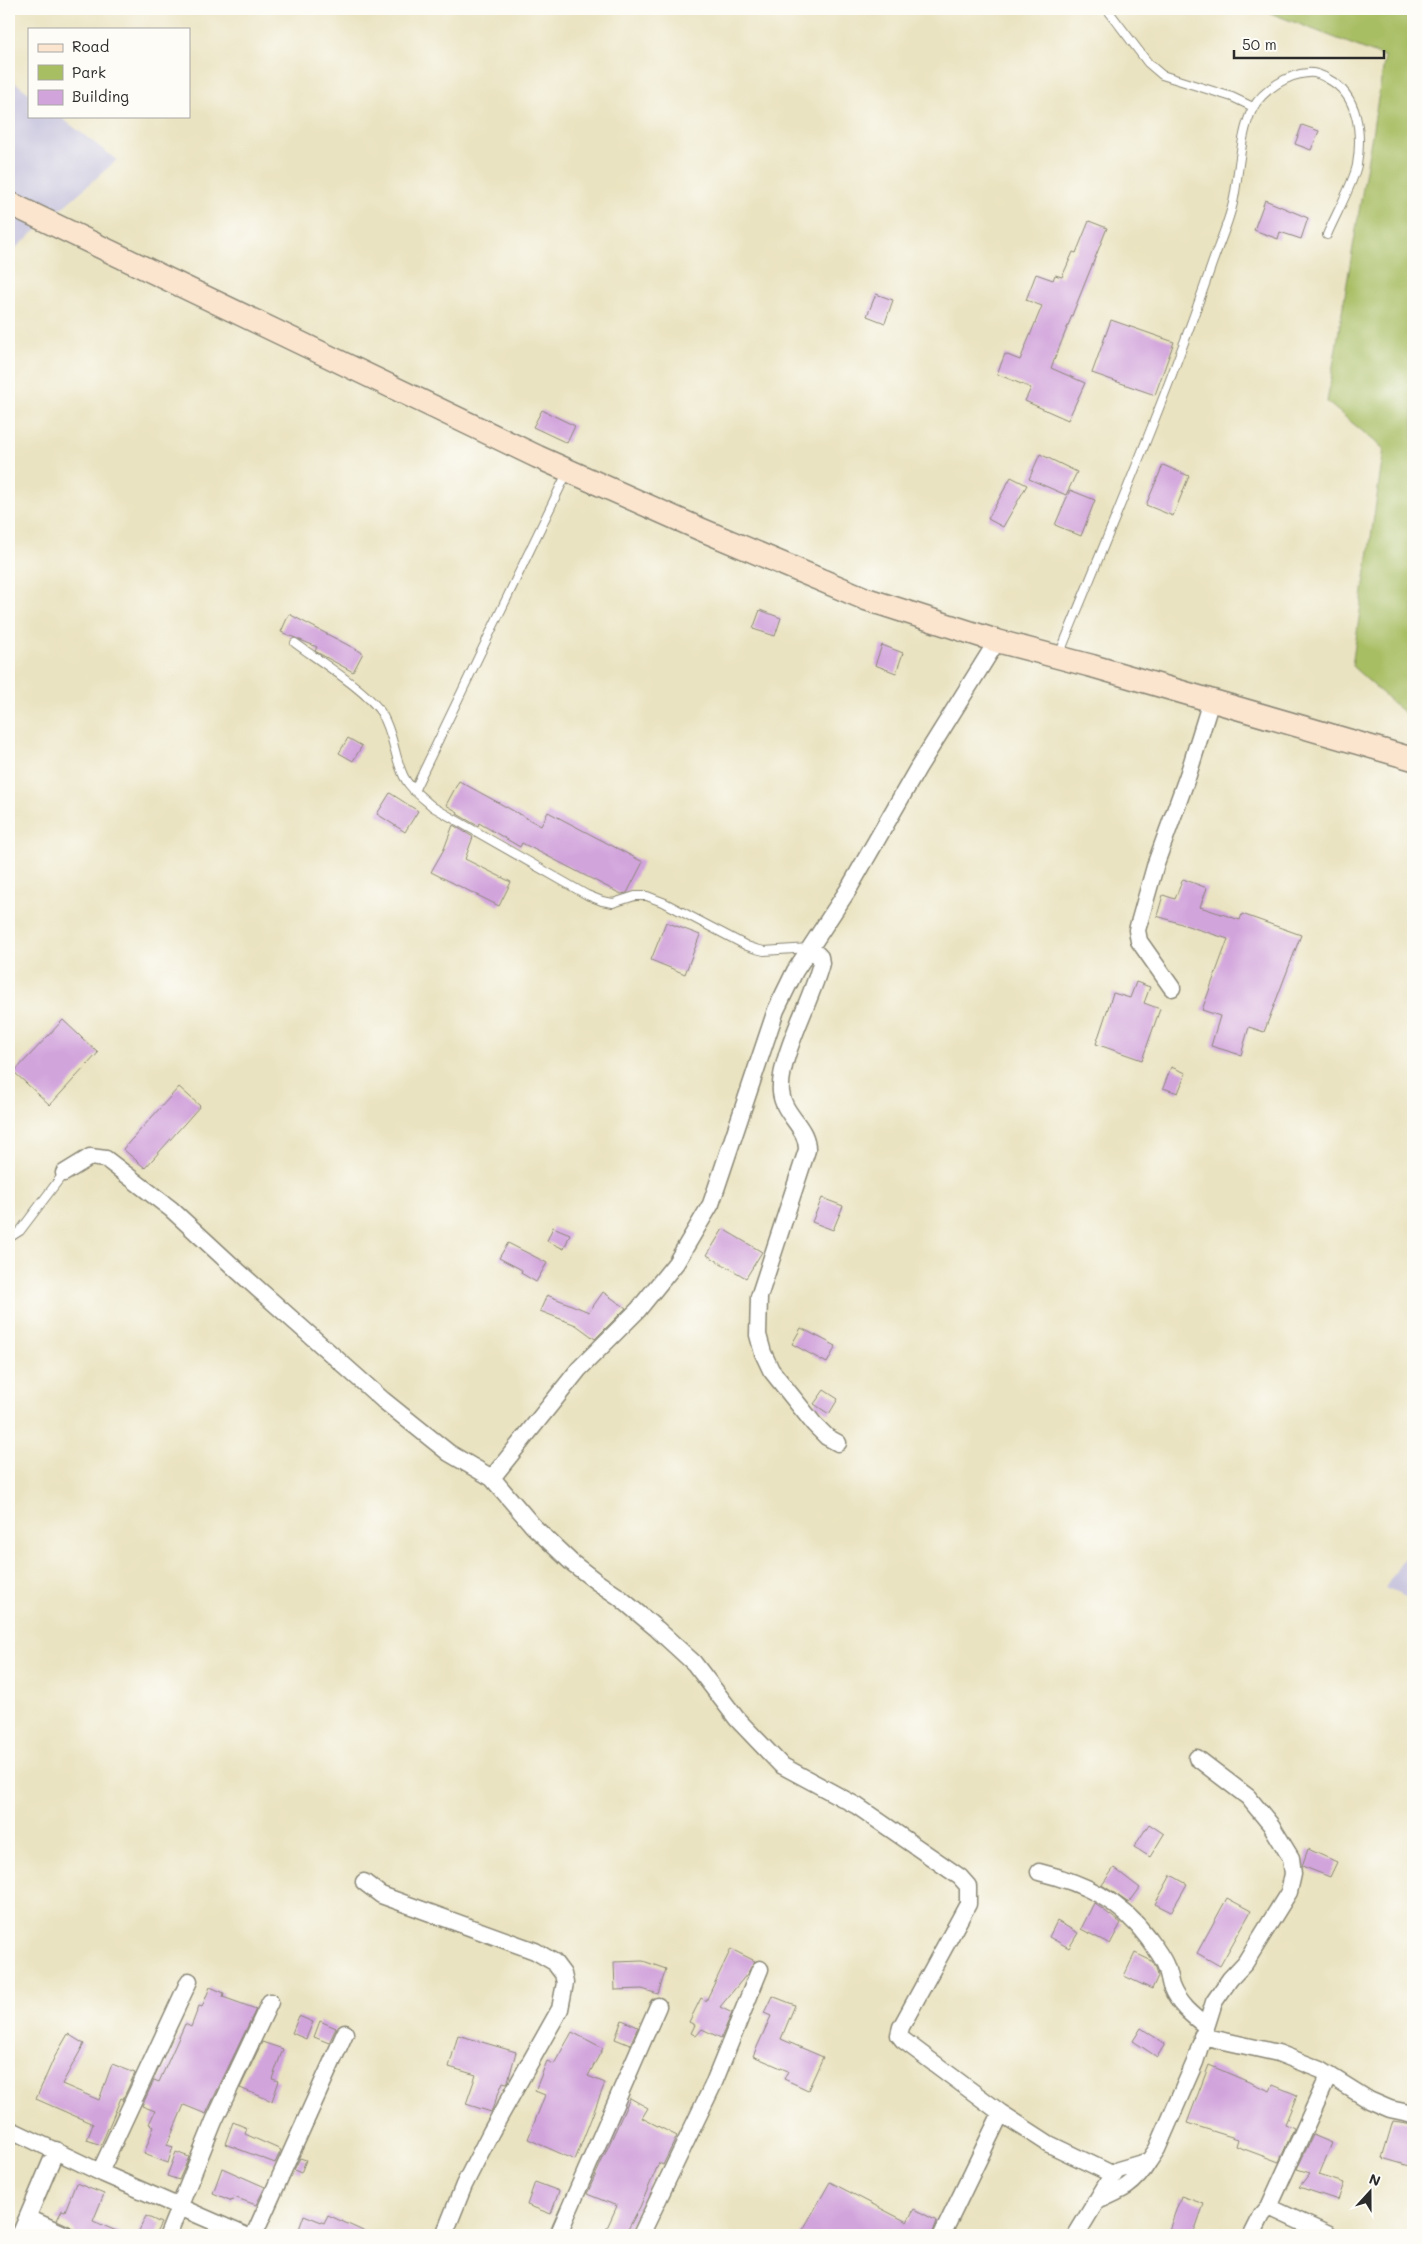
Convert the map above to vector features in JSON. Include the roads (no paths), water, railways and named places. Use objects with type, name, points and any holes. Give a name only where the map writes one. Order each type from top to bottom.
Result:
[{"type":"street","points":[[9,203],[568,470],[700,529],[866,599],[997,641],[1413,759]]},
{"type":"street","points":[[492,1478],[579,1369],[638,1310],[676,1263],[711,1204],[776,1010],[794,971],[848,890],[918,768],[997,641]]},
{"type":"street","points":[[1172,988],[1139,941],[1137,930],[1156,863],[1188,775],[1211,701]]},
{"type":"street","points":[[811,948],[820,957],[822,963],[785,1064],[780,1089],[784,1105],[807,1141],[807,1150],[759,1297],[758,1335],[762,1353],[771,1370],[814,1424],[827,1437],[838,1443]]},
{"type":"street","points":[[64,1174],[90,1157],[106,1158],[171,1209],[246,1279],[383,1400],[449,1453],[492,1478],[533,1526],[571,1562],[596,1582],[620,1597],[694,1663],[737,1719],[781,1765],[880,1822],[960,1877],[968,1886],[968,1904],[901,2027],[899,2034],[904,2040],[1001,2112],[1049,2144],[1114,2175]]},
{"type":"street","points":[[1095,2202],[1122,2191],[1139,2178],[1157,2149],[1195,2062],[1214,2002],[1245,1963],[1289,1892],[1294,1874],[1291,1858],[1271,1825],[1248,1797],[1197,1758]]},
{"type":"street","points":[[1039,1872],[1062,1878],[1093,1891],[1120,1906],[1141,1928],[1164,1963],[1172,1988],[1180,2004],[1204,2031],[1278,2053],[1329,2075],[1369,2100],[1390,2109],[1413,2114]]},
{"type":"street","points":[[364,1882],[381,1895],[535,1951],[554,1962],[563,1974],[564,1983],[560,2010],[491,2132],[464,2185],[444,2235]]},
{"type":"street","points":[[641,2235],[713,2085],[760,1969]]},
{"type":"street","points":[[100,2172],[188,1981]]},
{"type":"street","points":[[168,2235],[214,2122],[270,2002]]},
{"type":"street","points":[[558,2235],[658,2006]]},
{"type":"street","points":[[254,2235],[345,2033]]},
{"type":"street","points":[[1252,2235],[1262,2215],[1269,2207],[1329,2075]]},
{"type":"street","points":[[942,2235],[1001,2112]]},
{"type":"street","points":[[9,2129],[100,2172],[244,2235]]},
{"type":"street","points":[[20,2235],[56,2150]]},
{"type":"street","points":[[1076,2235],[1095,2202],[1118,2170],[1149,2161]]},
{"type":"street","points":[[1269,2207],[1329,2235]]},
{"type":"street","points":[[28,2218],[66,2235]]},
{"type":"lane","points":[[1107,9],[1148,63],[1162,75],[1232,97],[1253,107]]},
{"type":"lane","points":[[1058,657],[1180,357],[1232,204],[1247,123],[1253,107],[1263,95],[1280,82],[1296,74],[1311,72],[1324,76],[1345,91],[1355,110],[1358,135],[1357,167],[1327,235]]},
{"type":"lane","points":[[414,791],[568,470]]},
{"type":"lane","points":[[296,644],[366,696],[382,714],[391,734],[404,777],[414,791],[433,807],[587,895],[602,901],[612,903],[635,896],[647,896],[665,903],[747,946],[764,951],[811,948]]},
{"type":"lane","points":[[9,1238],[20,1231],[64,1174]]}]
